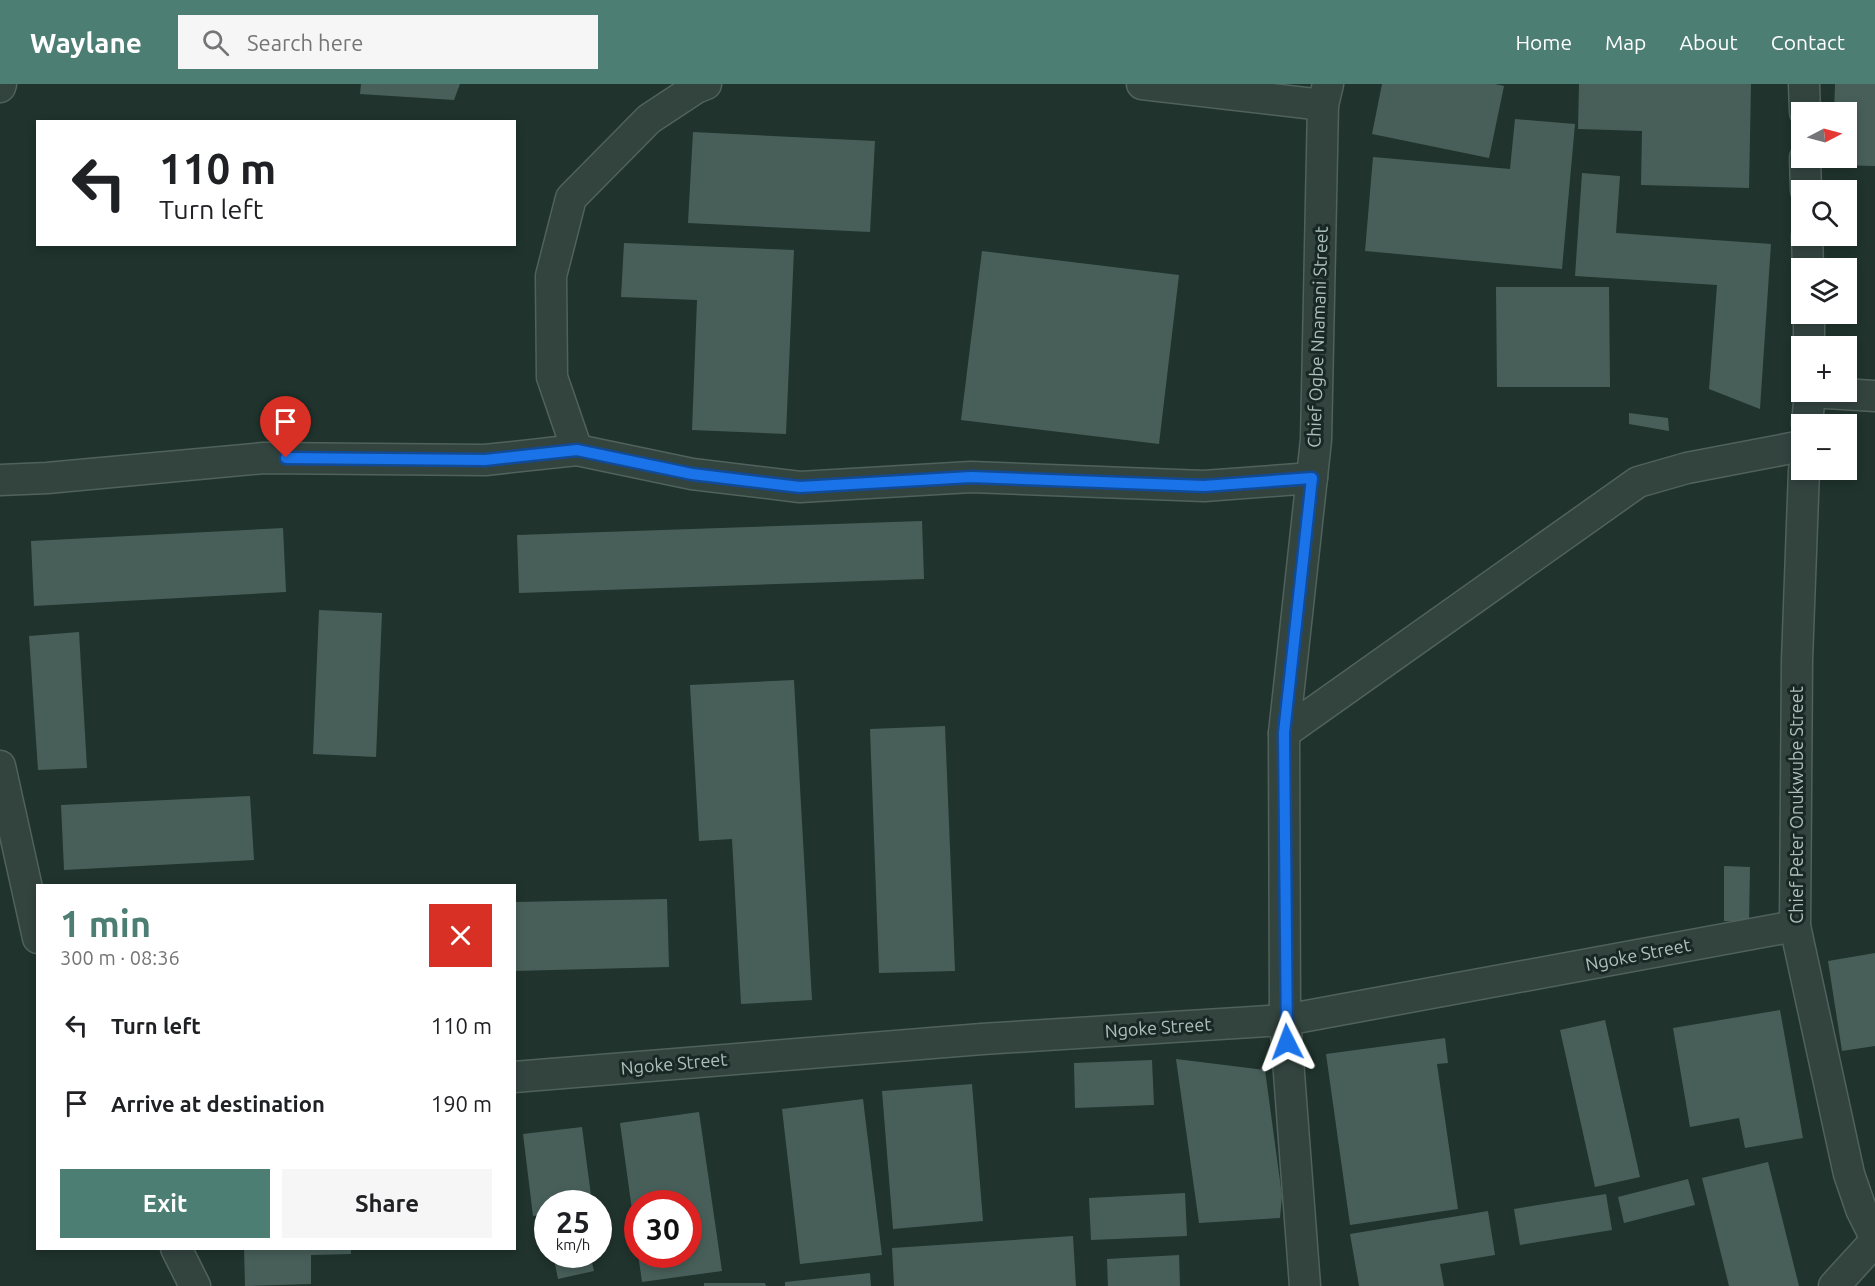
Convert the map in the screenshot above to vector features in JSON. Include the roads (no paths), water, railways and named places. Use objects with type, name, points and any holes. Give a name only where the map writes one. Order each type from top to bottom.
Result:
[{"type":"street","points":[[577,450],[552,377],[551,276],[571,198],[649,118],[706,84]]},
{"type":"street","points":[[1142,84],[1325,95]]},
{"type":"street","points":[[1804,84],[1804,102]]},
{"type":"street","name":"Chief Ogbe Nnamani Street","points":[[1305,1286],[1285,1020],[1284,733],[1316,440],[1325,95]]},
{"type":"street","points":[[1857,395],[1875,396]]},
{"type":"street","points":[[1284,733],[1638,482],[1687,468],[1791,448]]},
{"type":"street","points":[[0,480],[47,478],[264,458],[485,460],[577,450],[692,474],[800,487],[971,477],[1204,486],[1312,478]]},
{"type":"street","name":"Chief Peter Onukwube Street","points":[[1804,480],[1797,660],[1795,926],[1849,1174],[1861,1209],[1875,1239]]},
{"type":"street","points":[[0,766],[36,929]]},
{"type":"street","name":"Ngoke Street","points":[[516,1077],[982,1039],[1285,1020],[1795,926]]},
{"type":"street","points":[[1834,1286],[1875,1239]]},
{"type":"street","points":[[177,1250],[195,1286]]}]
